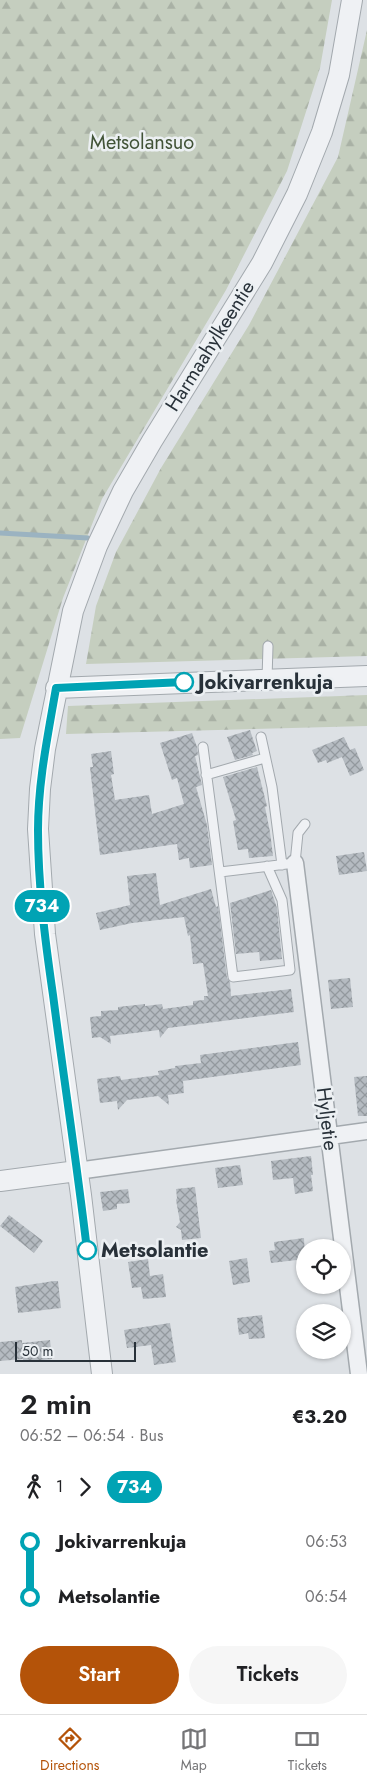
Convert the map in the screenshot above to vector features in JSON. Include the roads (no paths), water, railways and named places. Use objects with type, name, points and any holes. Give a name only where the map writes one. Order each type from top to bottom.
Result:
[{"type":"street","name":"Harmaahylkeentie","points":[[102,1374],[47,952],[40,876],[38,830],[40,789],[56,688],[73,611],[98,546],[123,491],[262,263],[297,194],[322,132],[339,75],[352,0]]},
{"type":"street","points":[[56,688],[367,676]]},
{"type":"street","name":"Hyljetie","points":[[288,864],[330,1136],[359,1374]]},
{"type":"street","points":[[0,1181],[367,1131]]},
{"type":"lane","points":[[267,679],[268,646]]},
{"type":"lane","points":[[261,736],[288,864]]},
{"type":"lane","points":[[203,747],[233,977],[290,970],[282,900],[267,866]]},
{"type":"lane","points":[[206,775],[265,758]]},
{"type":"lane","points":[[288,864],[298,833],[305,824]]},
{"type":"lane","points":[[220,872],[288,864]]},
{"type":"waterway","points":[[0,533],[88,538]]},
{"type":"place","name":"Jokivarrenkuja","points":[[184,682]]},
{"type":"place","name":"Metsolantie","points":[[87,1250]]},
{"type":"park label","name":"Metsolansuo","points":[[142,142]]}]
